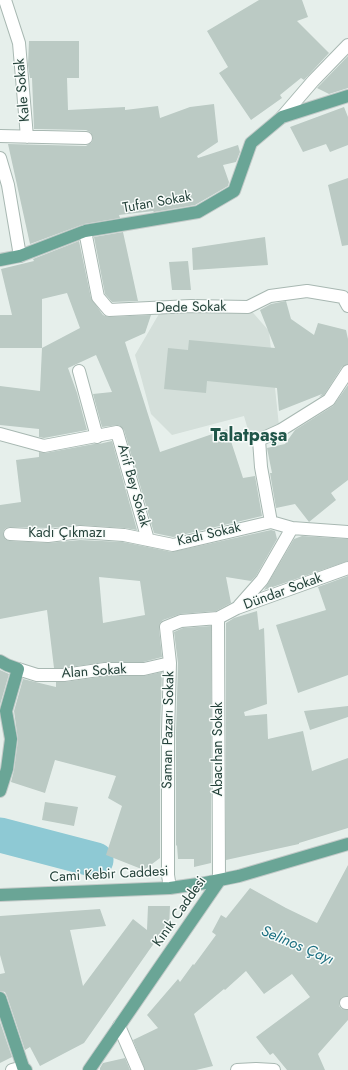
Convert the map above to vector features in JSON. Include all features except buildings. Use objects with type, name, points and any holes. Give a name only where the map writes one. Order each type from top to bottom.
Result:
[{"type":"main road","name":"Tufan Sokak","points":[[0,260],[20,256],[85,231],[198,212],[234,191],[251,143],[282,117],[348,96]]},
{"type":"main road","points":[[0,661],[18,669],[6,711],[11,739],[0,791]]},
{"type":"main road","name":"Kınık Caddesi","points":[[89,1070],[219,881],[348,844]]},
{"type":"main road","name":"Cami Kebir Caddesi","points":[[0,895],[170,888],[219,881]]},
{"type":"main road","points":[[0,998],[21,1069]]},
{"type":"street","name":"Kale Sokak","points":[[5,0],[19,43],[27,137]]},
{"type":"street","points":[[282,117],[313,81],[348,45]]},
{"type":"street","points":[[0,136],[86,138]]},
{"type":"street","points":[[0,158],[4,185],[20,256]]},
{"type":"street","name":"Dede Sokak","points":[[85,231],[98,297],[109,310],[191,306],[248,308],[270,296],[307,291],[343,297],[348,306]]},
{"type":"street","points":[[79,372],[97,437]]},
{"type":"street","points":[[348,373],[329,400],[281,430],[258,440],[261,467],[271,522],[292,528],[348,532]]},
{"type":"street","name":"Arif Bey Sokak","points":[[0,434],[44,446],[117,432],[148,540]]},
{"type":"street","name":"Kadı Sokak","points":[[148,540],[173,545],[271,522]]},
{"type":"street","points":[[237,608],[262,580],[292,528]]},
{"type":"street","name":"Kadı Çıkmazı","points":[[10,534],[48,536],[80,532],[124,535],[148,540]]},
{"type":"street","name":"Dündar Sokak","points":[[218,618],[237,608],[348,568]]},
{"type":"street","name":"Saman Pazarı Sokak","points":[[170,888],[168,875],[168,732],[170,663],[166,627],[181,621],[218,618]]},
{"type":"street","name":"Abacıhan Sokak","points":[[218,618],[219,881]]},
{"type":"street","name":"Alan Sokak","points":[[18,669],[37,674],[64,675],[105,669],[144,669],[170,663]]},
{"type":"street","points":[[119,1026],[138,1070]]},
{"type":"street","points":[[237,1070],[274,1070]]},
{"type":"shaded area","points":[[163,307],[248,307],[269,331],[279,426],[250,437],[244,416],[172,435],[151,414],[135,355]]},
{"type":"waterway","name":"Selinos Çayı","points":[[0,835],[96,860]]},
{"type":"district","name":"Talatpaşa","points":[[249,437]]}]
